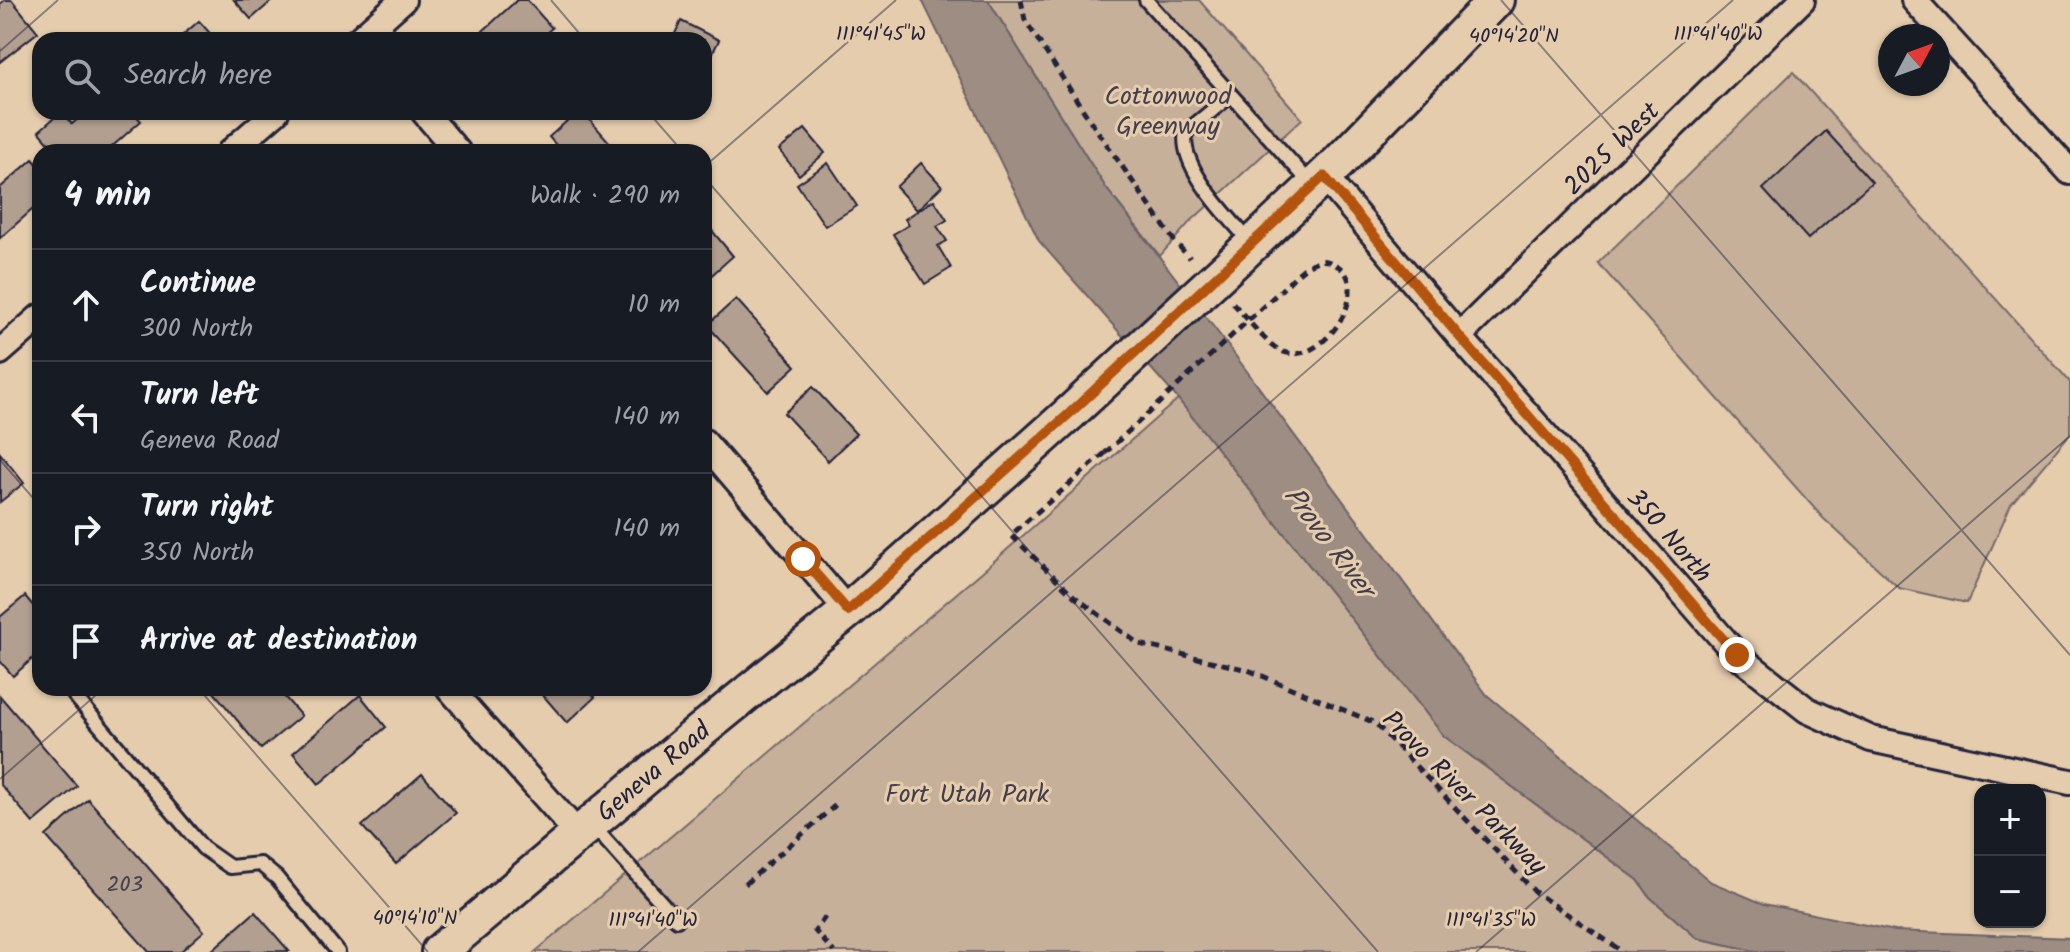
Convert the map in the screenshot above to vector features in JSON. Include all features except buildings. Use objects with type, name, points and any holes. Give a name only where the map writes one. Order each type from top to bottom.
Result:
[{"type":"main road","name":"Geneva Road","points":[[439,952],[848,611],[1070,413],[1318,181],[1496,0]]},
{"type":"street","points":[[369,32],[403,0]]},
{"type":"street","name":"2025 West","points":[[1459,336],[1802,0]]},
{"type":"street","points":[[1914,0],[2070,172]]},
{"type":"street","points":[[239,144],[267,120]]},
{"type":"street","points":[[431,120],[451,144]]},
{"type":"street","name":"350 North","points":[[1318,181],[1459,336],[1737,655],[1807,710],[1871,739],[2070,782]]},
{"type":"street","points":[[0,352],[32,324]]},
{"type":"street","points":[[712,451],[848,611]]},
{"type":"street","points":[[457,696],[584,829]]},
{"type":"lane","points":[[1146,0],[1231,95],[1318,181]]},
{"type":"lane","points":[[1231,95],[1186,132],[1184,147],[1189,160],[1247,249]]},
{"type":"lane","points":[[75,696],[203,848],[230,867],[260,864],[277,878],[338,952]]},
{"type":"lane","points":[[584,829],[677,920]]},
{"type":"path","points":[[1021,0],[1025,20],[1089,119],[1175,242],[1197,265]]},
{"type":"path","name":"Provo River Parkway","points":[[1229,299],[1281,351],[1297,354],[1310,351],[1334,331],[1347,307],[1350,281],[1340,266],[1326,260],[1311,263],[1280,291],[1105,453],[1011,535],[1075,597],[1139,644],[1248,670],[1375,723],[1535,892],[1623,952]]},
{"type":"path","points":[[745,884],[838,803]]},
{"type":"path","points":[[825,917],[815,931],[834,952]]},
{"type":"green space","name":"Cottonwood Greenway","points":[[988,0],[1199,0],[1302,119],[1189,223],[1160,256],[1106,188]]},
{"type":"green space","points":[[1793,72],[2070,382],[2070,434],[2011,504],[1967,603],[1899,588],[1823,518],[1598,263]]},
{"type":"green space","name":"Fort Utah Park","points":[[1178,399],[1444,736],[1638,880],[1650,897],[1697,938],[1760,952],[535,952],[984,570]]},
{"type":"water","name":"Provo River","points":[[922,0],[988,0],[1106,188],[1226,343],[1487,695],[1711,882],[1764,904],[1895,931],[2070,938],[2070,952],[1760,952],[1697,938],[1650,897],[1638,880],[1444,736],[1178,399],[1039,241]]},
{"type":"route","points":[[803,559],[848,611],[988,488],[1324,176],[1737,655]]}]
